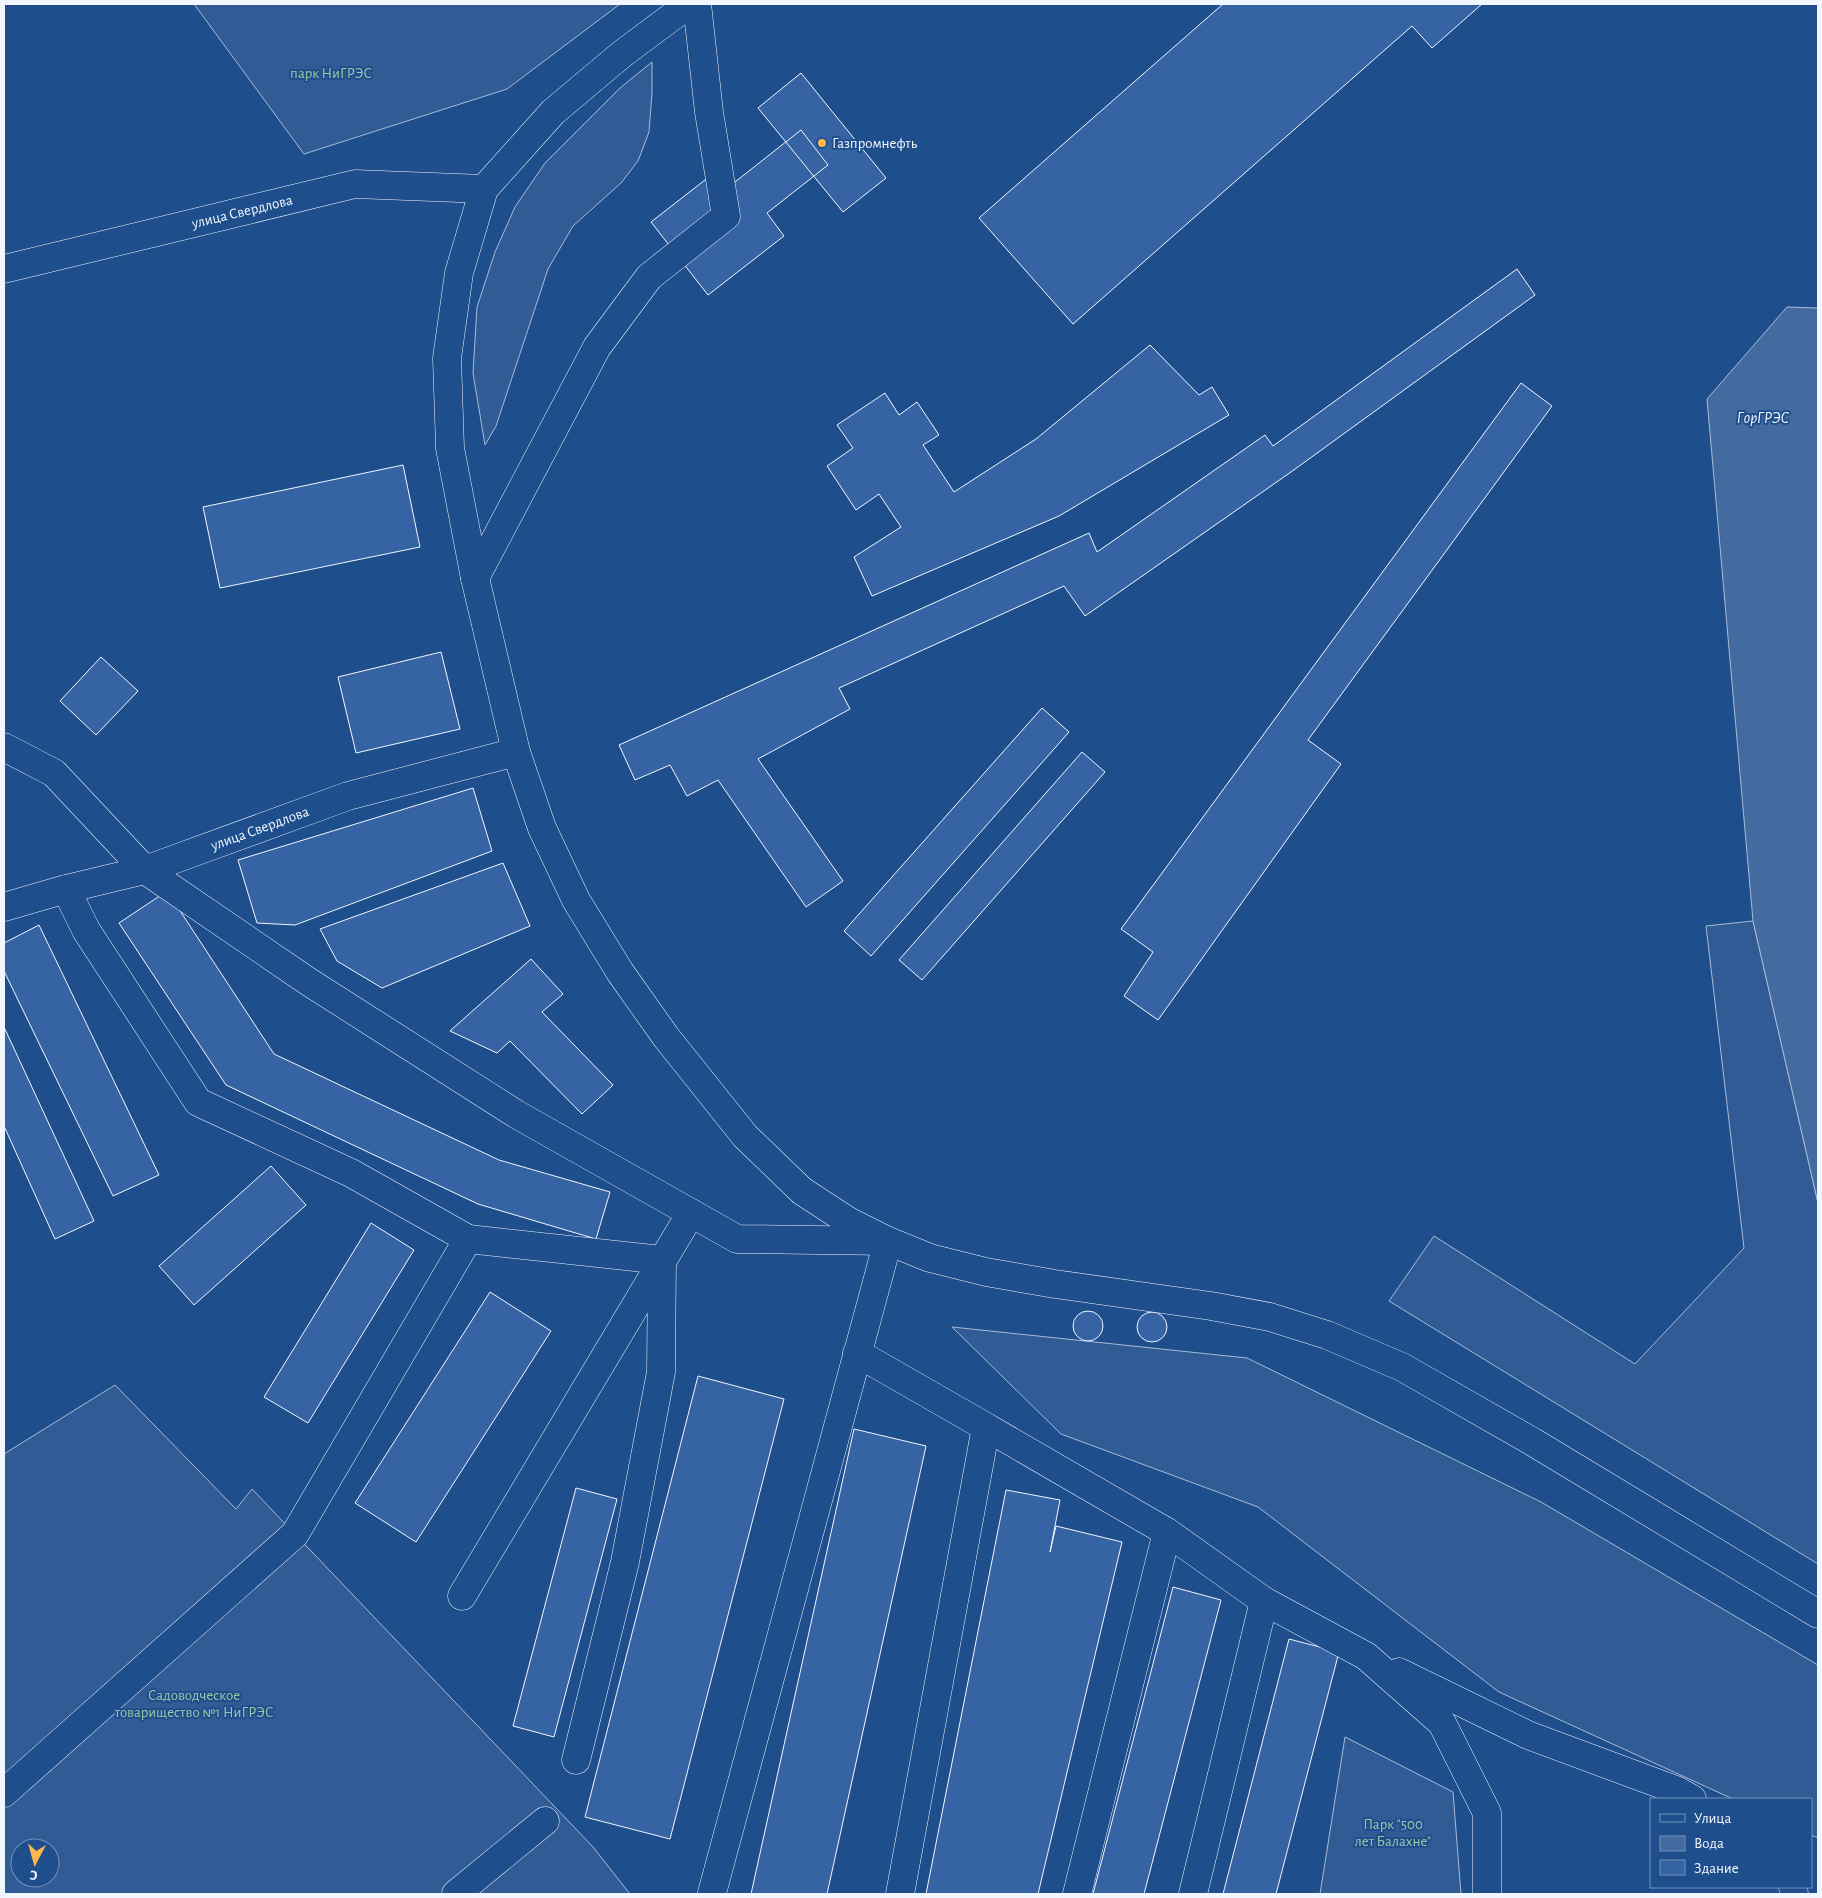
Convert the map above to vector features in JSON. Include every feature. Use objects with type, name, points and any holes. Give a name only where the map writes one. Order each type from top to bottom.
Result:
[{"type":"main road","points":[[689,4],[622,54],[553,112],[484,189],[459,274],[447,358],[450,448],[475,578],[516,752],[542,828],[576,900],[620,972],[666,1038],[745,1136],[802,1191],[848,1221],[930,1258],[986,1272],[1055,1284],[1211,1306],[1270,1318],[1327,1335],[1410,1372],[1533,1442],[1818,1614]]},
{"type":"main road","points":[[475,578],[597,347],[649,277],[726,216],[709,112],[697,4]]},
{"type":"main road","name":"улица Свердлова","points":[[4,270],[356,184],[484,189]]},
{"type":"main road","points":[[4,747],[54,773],[145,870],[309,982],[516,1114],[737,1240],[888,1240]]},
{"type":"main road","name":"улица Свердлова","points":[[4,907],[66,889],[145,870],[348,796],[516,752]]},
{"type":"main road","points":[[66,889],[86,930],[198,1102],[351,1173],[468,1239],[662,1260]]},
{"type":"main road","points":[[462,1596],[691,1213]]},
{"type":"main road","points":[[4,1792],[295,1534],[468,1239]]},
{"type":"main road","points":[[712,1894],[888,1240]]},
{"type":"main road","points":[[576,1760],[625,1562],[661,1372],[662,1260]]},
{"type":"main road","points":[[857,1353],[1167,1532],[1264,1602],[1366,1656],[1528,1735],[1676,1790],[1690,1798]]},
{"type":"main road","points":[[900,1894],[986,1426]]},
{"type":"main road","points":[[1077,1894],[1167,1532]]},
{"type":"main road","points":[[1193,1894],[1264,1602]]},
{"type":"main road","points":[[1366,1656],[1442,1723],[1487,1813],[1487,1894]]},
{"type":"main road","points":[[456,1894],[545,1821]]},
{"type":"shaded area","name":"парк НиГРЭС","points":[[194,4],[620,4],[507,89],[304,154]]},
{"type":"shaded area","points":[[652,62],[649,132],[638,161],[621,183],[573,226],[548,269],[496,426],[485,445],[473,373],[477,307],[495,252],[515,207],[545,163],[620,88]]},
{"type":"shaded area","points":[[1753,921],[1818,1203],[1818,1564],[1389,1301],[1434,1236],[1635,1364],[1744,1248],[1706,926]]},
{"type":"shaded area","points":[[952,1327],[1247,1358],[1541,1502],[1818,1665],[1818,1838],[1812,1835],[1812,1798],[1731,1798],[1499,1692],[1258,1507],[1061,1434]]},
{"type":"shaded area","name":"Садоводческое товарищество №1 НиГРЭС","points":[[115,1385],[236,1509],[252,1489],[593,1847],[630,1894],[4,1894],[4,1454]]},
{"type":"shaded area","name":"Парк \"500 лет Балахне\"","points":[[1345,1737],[1453,1792],[1461,1894],[1320,1894]]},
{"type":"water","name":"ГорГРЭС","points":[[1787,307],[1818,308],[1818,1203],[1753,921],[1707,399]]},
{"type":"building","points":[[1223,4],[1482,4],[1432,48],[1412,26],[1073,324],[979,218]]},
{"type":"building","name":"Газпромнефть","points":[[801,73],[886,178],[843,212],[758,108]]},
{"type":"building","points":[[801,130],[828,165],[767,213],[784,236],[708,295],[651,222],[723,166],[735,182]]},
{"type":"building","points":[[1517,269],[1535,295],[1291,472],[1085,616],[1064,586],[839,688],[850,709],[758,759],[843,881],[806,907],[718,780],[687,796],[670,765],[635,780],[619,745],[1089,533],[1097,552],[1265,435],[1273,446]]},
{"type":"building","points":[[1150,345],[1199,395],[1212,387],[1229,415],[1059,516],[872,596],[854,557],[901,527],[879,494],[856,510],[827,466],[853,448],[837,425],[885,393],[899,415],[917,402],[939,435],[923,445],[954,492],[1036,439]]},
{"type":"building","points":[[1521,383],[1552,406],[1308,740],[1341,764],[1158,1020],[1124,996],[1153,952],[1121,929]]},
{"type":"building","points":[[403,465],[420,547],[220,588],[203,507]]},
{"type":"building","points":[[441,652],[460,729],[356,753],[338,677]]},
{"type":"building","points":[[101,657],[138,691],[96,735],[60,701]]},
{"type":"building","points":[[1042,708],[1069,732],[871,956],[844,931]]},
{"type":"building","points":[[1082,752],[1105,772],[922,980],[899,960]]},
{"type":"building","points":[[473,788],[492,851],[295,925],[257,923],[238,860]]},
{"type":"building","points":[[503,863],[530,926],[382,988],[337,961],[320,929]]},
{"type":"building","points":[[167,891],[274,1054],[499,1160],[610,1192],[596,1239],[478,1204],[226,1085],[119,923]]},
{"type":"building","points":[[39,925],[159,1175],[113,1196],[4,971],[4,943]]},
{"type":"building","points":[[531,959],[563,994],[542,1012],[613,1085],[582,1114],[510,1041],[497,1053],[450,1031]]},
{"type":"building","points":[[4,1027],[94,1221],[55,1239],[4,1126]]},
{"type":"building","points":[[271,1166],[306,1205],[194,1305],[159,1266]]},
{"type":"building","points":[[371,1223],[414,1250],[308,1423],[264,1397]]},
{"type":"building","points":[[490,1292],[551,1331],[416,1542],[355,1503]]},
{"type":"building","points":[[1088,1311],[1099,1315],[1103,1326],[1099,1337],[1088,1341],[1077,1337],[1073,1326],[1077,1315]]},
{"type":"building","points":[[1152,1312],[1163,1316],[1167,1327],[1163,1338],[1152,1342],[1141,1338],[1137,1327],[1141,1316]]},
{"type":"building","points":[[698,1376],[784,1399],[670,1839],[585,1817]]},
{"type":"building","points":[[854,1429],[926,1446],[827,1894],[751,1894]]},
{"type":"building","points":[[576,1488],[617,1499],[554,1737],[513,1726]]},
{"type":"building","points":[[1006,1490],[1060,1500],[1050,1552],[1056,1526],[1122,1542],[1038,1894],[926,1894]]},
{"type":"building","points":[[1173,1587],[1221,1600],[1144,1894],[1093,1894]]},
{"type":"building","points":[[1289,1639],[1339,1652],[1276,1894],[1223,1894]]},
{"type":"place","name":"Газпромнефть","points":[[822,143]]}]
